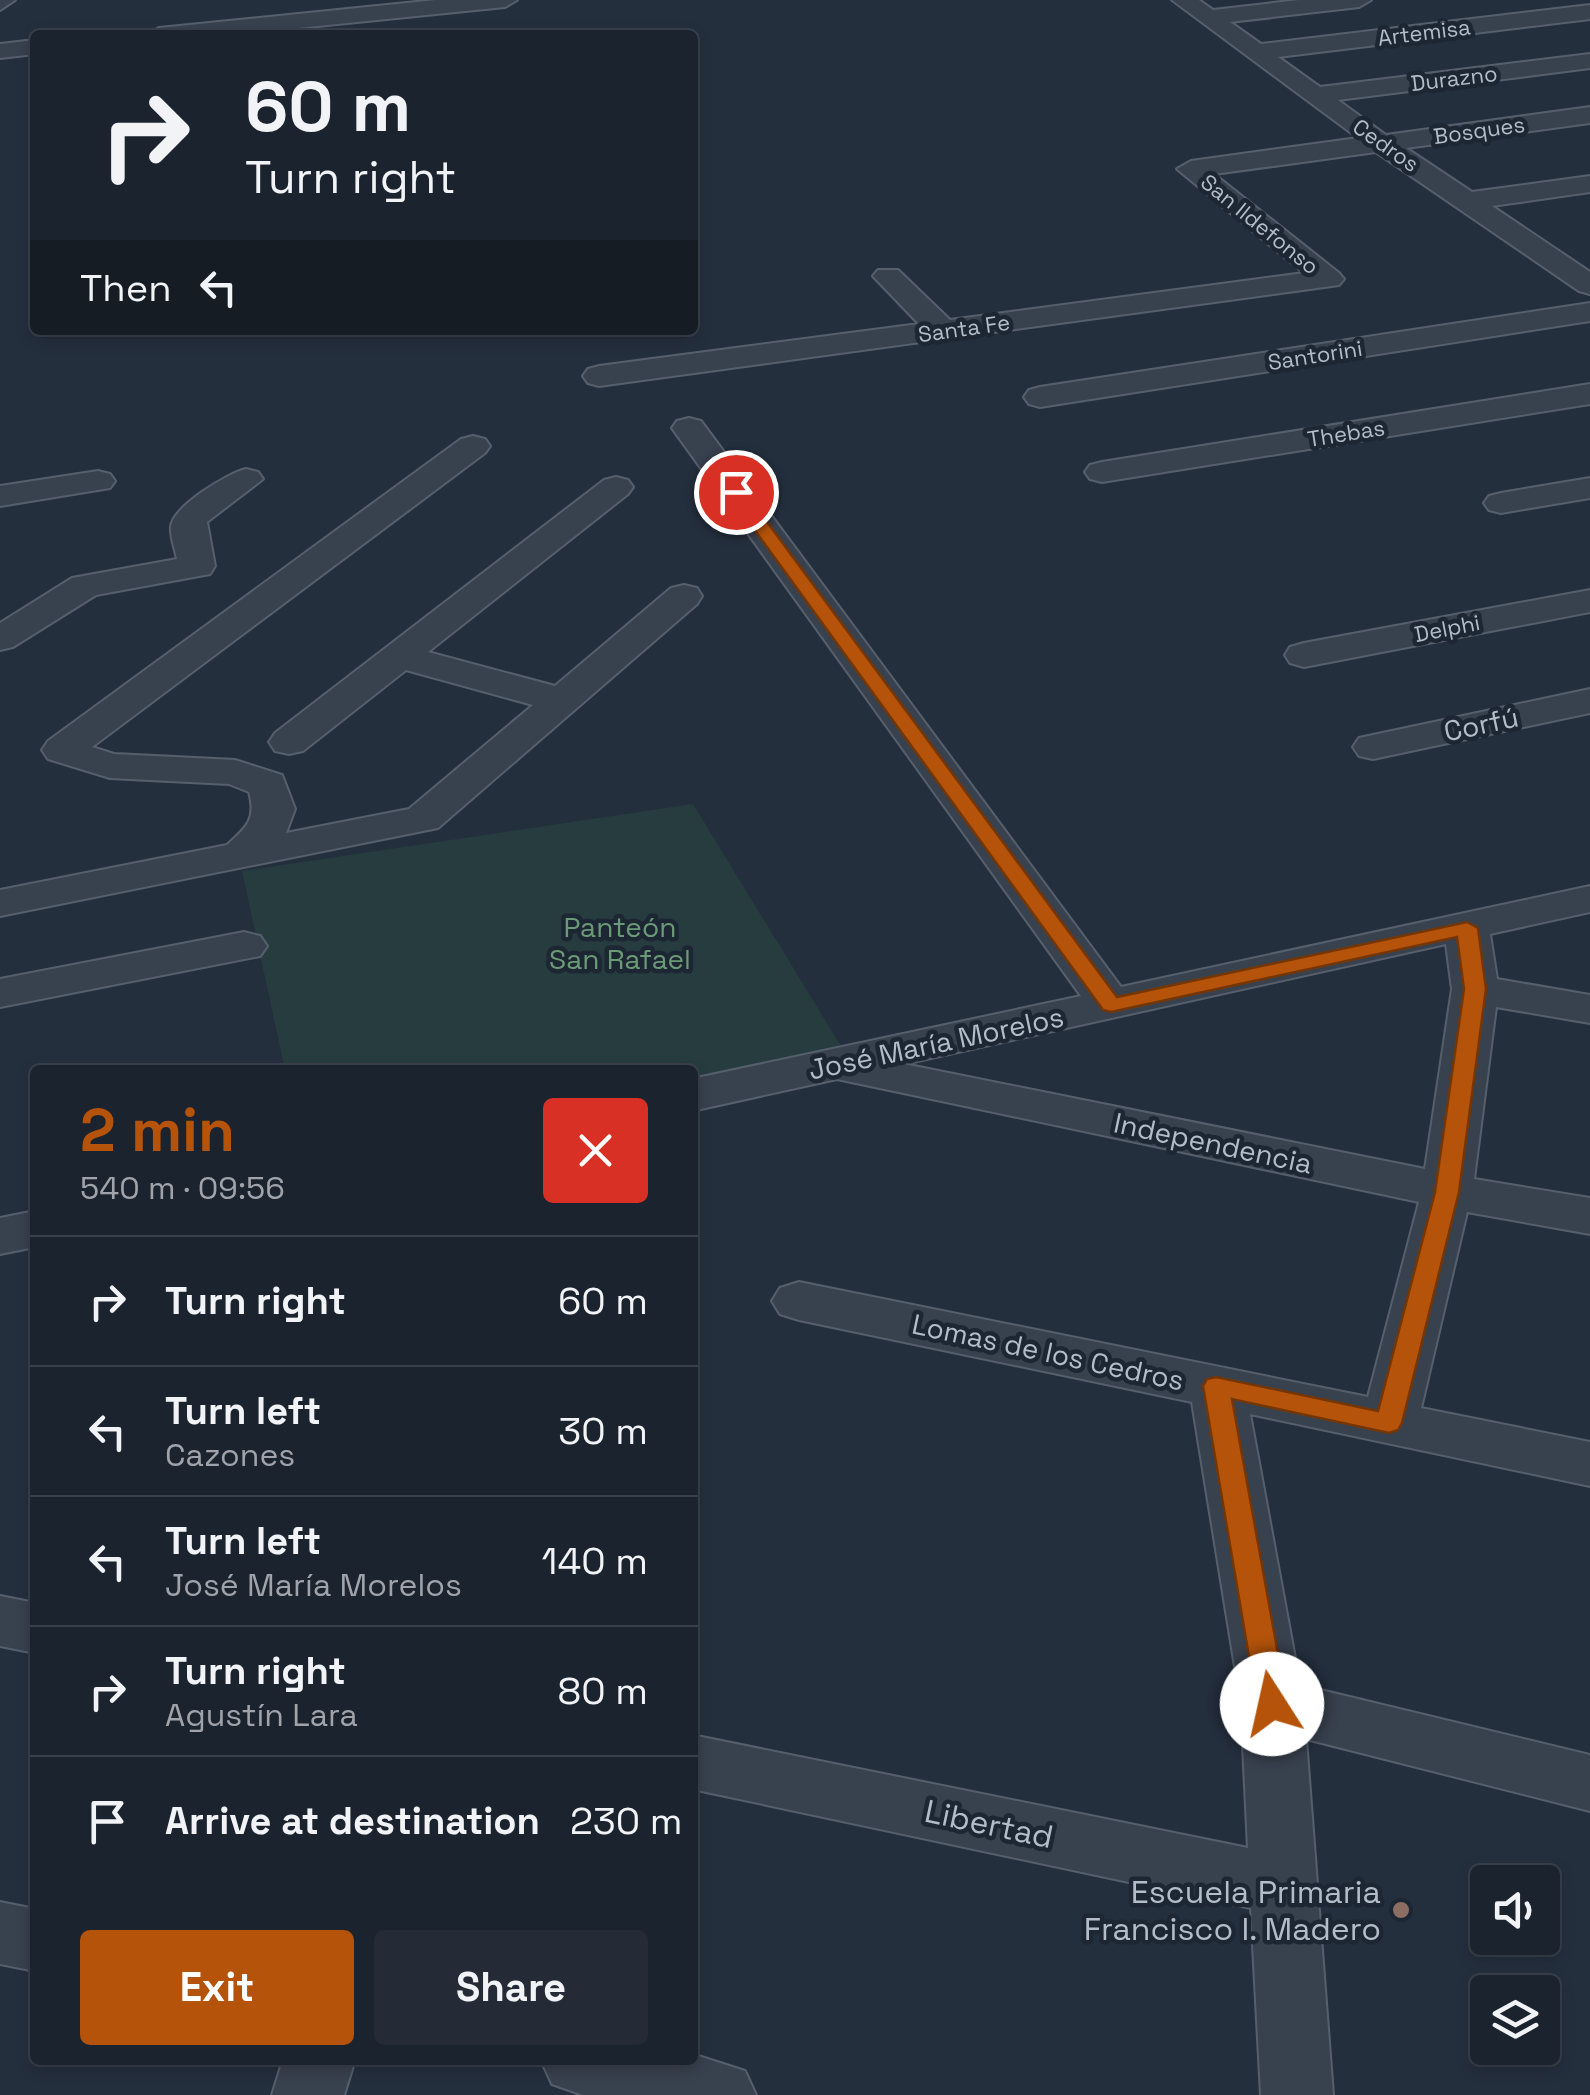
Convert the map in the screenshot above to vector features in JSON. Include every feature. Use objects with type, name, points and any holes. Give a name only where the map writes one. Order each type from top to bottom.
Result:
[{"type":"street","points":[[227,30],[505,0]]},
{"type":"street","name":"Cedros","points":[[1184,0],[1213,17],[1386,146],[1590,285]]},
{"type":"street","points":[[1213,17],[1359,0]]},
{"type":"street","points":[[193,30],[206,11]]},
{"type":"street","name":"Artemisa","points":[[1258,52],[1590,12]]},
{"type":"street","points":[[0,51],[30,48]]},
{"type":"street","name":"Durazno","points":[[1318,95],[1590,61]]},
{"type":"street","name":"Bosques","points":[[1195,172],[1590,115]]},
{"type":"street","name":"Bosques","points":[[1386,146],[1590,123]]},
{"type":"street","name":"San Ildefonso","points":[[1195,172],[1329,279]]},
{"type":"street","points":[[1467,201],[1590,184]]},
{"type":"street","points":[[1542,252],[1590,246]]},
{"type":"street","points":[[888,276],[943,331]]},
{"type":"street","name":"Santa Fe","points":[[600,376],[1329,279]]},
{"type":"street","name":"Santorini","points":[[1040,397],[1590,312]]},
{"type":"street","name":"Thebas","points":[[1102,472],[1590,394]]},
{"type":"street","points":[[689,428],[1111,1005]]},
{"type":"street","points":[[239,857],[273,826],[276,804],[267,784],[235,772],[110,766],[62,750],[473,446]]},
{"type":"street","points":[[198,566],[188,528],[191,517],[246,479]]},
{"type":"street","points":[[0,496],[98,481]]},
{"type":"street","points":[[289,742],[616,487]]},
{"type":"street","points":[[1502,504],[1590,488]]},
{"type":"street","points":[[0,639],[85,586],[198,566],[281,588]]},
{"type":"street","points":[[0,903],[423,819],[684,596]]},
{"type":"street","name":"Delphi","points":[[1304,655],[1590,601]]},
{"type":"street","points":[[400,656],[560,700]]},
{"type":"street","name":"Corfú","points":[[1373,747],[1590,701]]},
{"type":"street","name":"José María Morelos","points":[[698,1094],[1590,899]]},
{"type":"street","points":[[1389,1423],[1447,1192],[1475,989],[1467,928]]},
{"type":"street","points":[[0,993],[244,946]]},
{"type":"street","points":[[1475,989],[1590,1009]]},
{"type":"street","name":"Independencia","points":[[837,1065],[1447,1192],[1590,1216]]},
{"type":"street","points":[[0,1236],[30,1229]]},
{"type":"street","name":"Lomas de los Cedros","points":[[799,1300],[1590,1464]]},
{"type":"street","points":[[1216,1386],[1272,1704],[1296,2095]]},
{"type":"street","points":[[0,1621],[30,1627]]},
{"type":"street","points":[[1272,1704],[1590,1783]]},
{"type":"street","name":"Libertad","points":[[698,1763],[1286,1886]]},
{"type":"street","points":[[0,1933],[30,1939]]},
{"type":"street","points":[[308,2095],[317,2065]]},
{"type":"street","points":[[597,2065],[720,2095]]},
{"type":"green space","name":"Panteón San Rafael","points":[[693,804],[844,1051],[698,1080],[698,1065],[284,1065],[242,871]]},
{"type":"place","name":"Escuela Primaria Francisco I. Madero","points":[[1401,1910]]},
{"type":"route","points":[[736,492],[1111,1005],[1467,928],[1475,989],[1447,1192],[1389,1423],[1216,1386],[1272,1704]]}]
